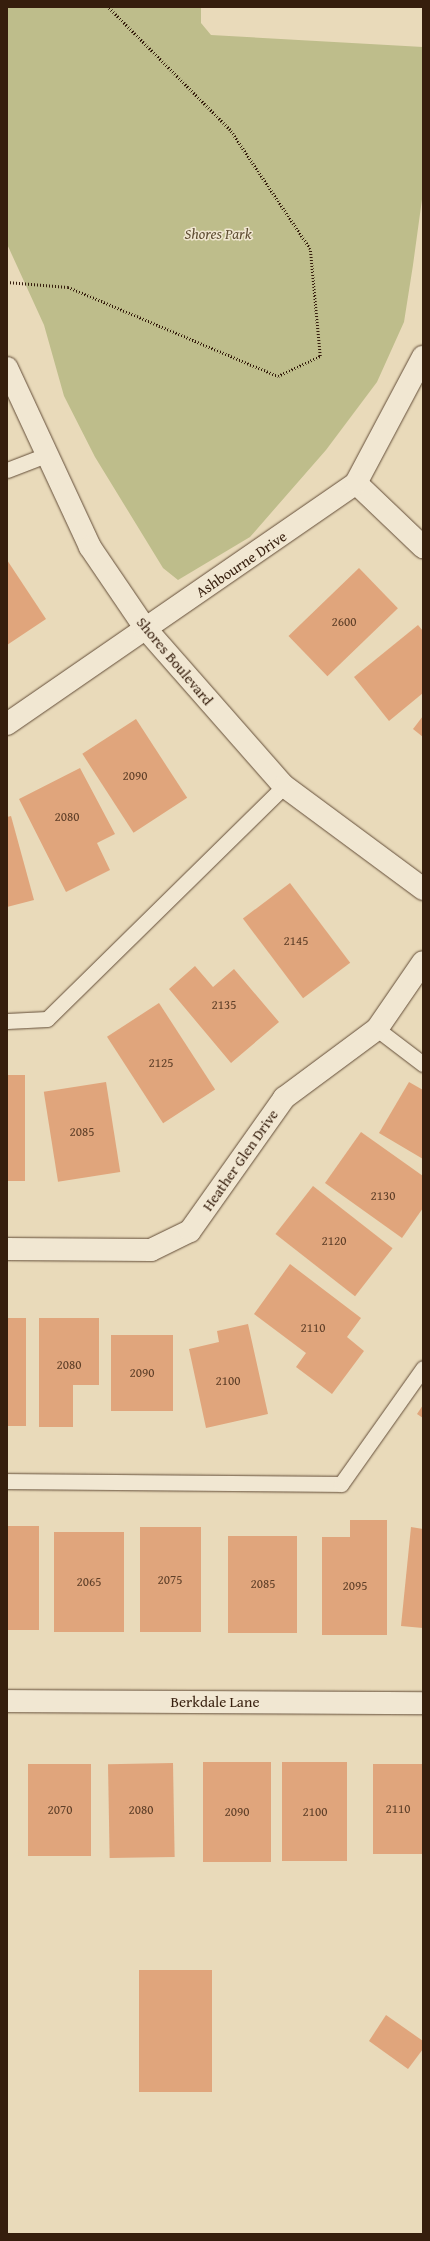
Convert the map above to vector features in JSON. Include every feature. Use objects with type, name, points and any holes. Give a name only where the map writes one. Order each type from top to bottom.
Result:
[{"type":"street","name":"Ashbourne Drive","points":[[7,724],[145,628],[270,546],[356,483],[423,357]]},
{"type":"street","name":"Shores Boulevard","points":[[7,368],[46,455],[90,547],[145,628],[284,786],[423,889]]},
{"type":"street","points":[[356,483],[423,547]]},
{"type":"street","name":"Heather Glen Drive","points":[[7,1249],[151,1250],[190,1231],[284,1098],[377,1029],[423,962]]},
{"type":"street","name":"Berkdale Lane","points":[[7,1701],[423,1703]]},
{"type":"lane","points":[[7,470],[46,455]]},
{"type":"lane","points":[[7,1021],[47,1019],[284,786]]},
{"type":"lane","points":[[377,1029],[423,1064]]},
{"type":"lane","points":[[7,1481],[341,1484],[423,1368]]},
{"type":"path","points":[[8,282],[68,287],[278,376],[320,356],[310,249],[230,130],[108,7]]},
{"type":"green space","name":"Shores Park","points":[[7,7],[201,7],[201,23],[211,35],[423,47],[423,192],[413,265],[404,322],[377,382],[326,450],[250,537],[178,580],[163,568],[95,457],[64,396],[44,325],[7,244]]},
{"type":"building","points":[[7,560],[46,619],[7,645]]},
{"type":"building","points":[[359,568],[398,608],[327,676],[289,636]]},
{"type":"building","points":[[418,625],[423,631],[423,693],[389,721],[354,677]]},
{"type":"building","points":[[423,716],[423,737],[413,729]]},
{"type":"building","points":[[136,719],[187,798],[134,833],[82,754]]},
{"type":"building","points":[[80,768],[115,834],[97,843],[110,870],[66,892],[19,799]]},
{"type":"building","points":[[11,816],[34,900],[7,907],[7,817]]},
{"type":"building","points":[[290,883],[350,963],[303,998],[243,919]]},
{"type":"building","points":[[195,966],[213,987],[234,969],[279,1022],[231,1063],[169,989]]},
{"type":"building","points":[[159,1003],[215,1089],[163,1123],[107,1037]]},
{"type":"building","points":[[7,1075],[25,1075],[25,1181],[7,1181]]},
{"type":"building","points":[[106,1082],[120,1172],[58,1182],[44,1092]]},
{"type":"building","points":[[409,1082],[423,1090],[423,1159],[379,1133]]},
{"type":"building","points":[[361,1132],[423,1176],[423,1208],[402,1238],[325,1183]]},
{"type":"building","points":[[313,1186],[393,1248],[355,1296],[275,1234]]},
{"type":"building","points":[[290,1264],[361,1318],[347,1337],[364,1351],[332,1394],[296,1367],[306,1353],[254,1314]]},
{"type":"building","points":[[7,1318],[26,1318],[26,1426],[7,1426]]},
{"type":"building","points":[[39,1318],[99,1318],[99,1385],[73,1385],[73,1427],[39,1427]]},
{"type":"building","points":[[248,1324],[268,1414],[206,1428],[189,1349],[219,1342],[217,1331]]},
{"type":"building","points":[[111,1335],[173,1335],[173,1411],[111,1411]]},
{"type":"building","points":[[423,1405],[423,1418],[417,1414]]},
{"type":"building","points":[[350,1520],[387,1520],[387,1635],[322,1635],[322,1537],[350,1537]]},
{"type":"building","points":[[7,1526],[39,1526],[39,1630],[7,1630]]},
{"type":"building","points":[[140,1527],[201,1527],[201,1632],[140,1632]]},
{"type":"building","points":[[411,1527],[423,1529],[423,1628],[401,1626]]},
{"type":"building","points":[[54,1532],[124,1532],[124,1632],[54,1632]]},
{"type":"building","points":[[228,1536],[297,1536],[297,1633],[228,1633]]},
{"type":"building","points":[[203,1762],[271,1762],[271,1862],[203,1862]]},
{"type":"building","points":[[282,1762],[347,1762],[347,1861],[282,1861]]},
{"type":"building","points":[[173,1763],[175,1857],[110,1858],[108,1764]]},
{"type":"building","points":[[28,1764],[91,1764],[91,1856],[28,1856]]},
{"type":"building","points":[[373,1764],[423,1764],[423,1854],[373,1854]]},
{"type":"building","points":[[139,1970],[212,1970],[212,2092],[139,2092]]},
{"type":"building","points":[[386,2015],[423,2041],[423,2049],[408,2069],[369,2041]]}]
